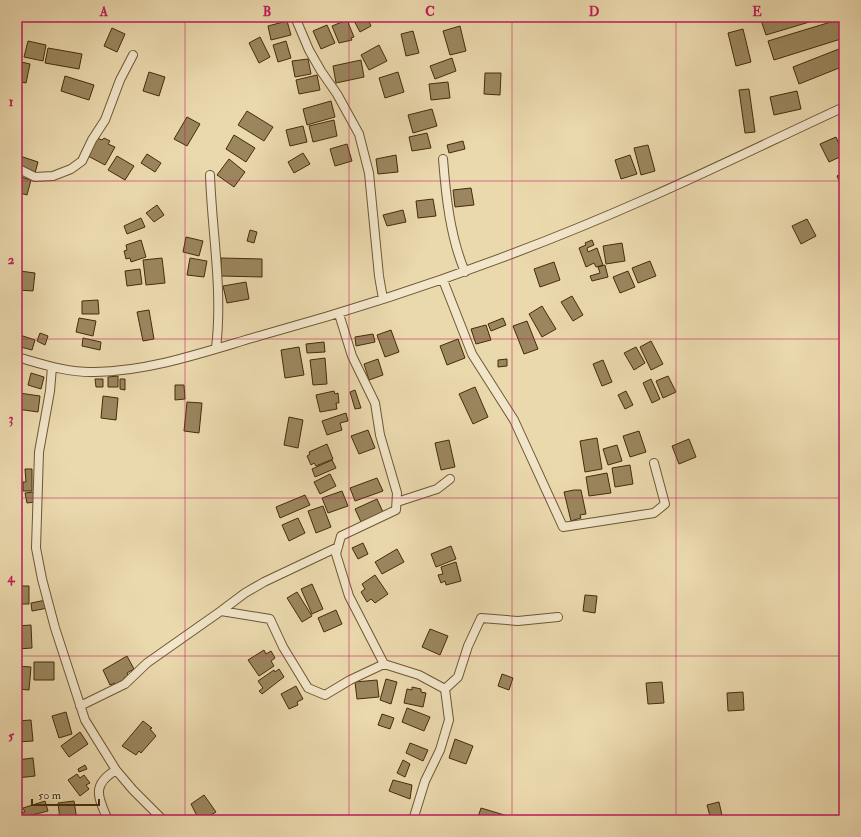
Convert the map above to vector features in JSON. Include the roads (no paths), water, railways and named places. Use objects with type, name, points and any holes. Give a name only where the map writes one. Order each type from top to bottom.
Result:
[{"type":"street","points":[[295,17],[309,50],[337,94],[359,134],[369,173],[379,276],[383,299]]},
{"type":"street","points":[[17,168],[35,177],[53,176],[71,169],[82,161],[92,140],[105,120],[120,80],[132,54]]},
{"type":"street","points":[[17,357],[52,367],[92,373],[131,370],[179,359],[339,314],[443,280],[535,246],[648,198],[844,107]]},
{"type":"street","points":[[443,160],[446,202],[459,256],[465,272]]},
{"type":"street","points":[[210,174],[211,218],[217,262],[219,321],[216,348]]},
{"type":"street","points":[[443,280],[472,354],[514,420],[563,526],[654,512],[665,504],[654,463]]},
{"type":"street","points":[[339,314],[352,356],[374,403],[380,435],[397,493],[396,510],[341,536],[336,554],[349,596],[384,664]]},
{"type":"street","points":[[52,367],[50,391],[39,452],[36,548],[42,579],[55,628],[85,720],[116,770],[133,790],[163,820]]},
{"type":"street","points":[[397,502],[437,489],[450,479]]},
{"type":"street","points":[[80,706],[125,684],[147,663],[245,593],[264,582],[338,547]]},
{"type":"street","points":[[221,611],[270,620],[283,647],[308,688],[325,696],[350,680],[384,664],[419,675],[445,689]]},
{"type":"street","points":[[445,689],[458,678],[468,646],[481,618],[518,621],[558,618]]},
{"type":"street","points":[[413,820],[425,781],[440,750],[449,720],[445,689]]},
{"type":"street","points":[[108,820],[99,794],[100,783],[116,770]]}]
